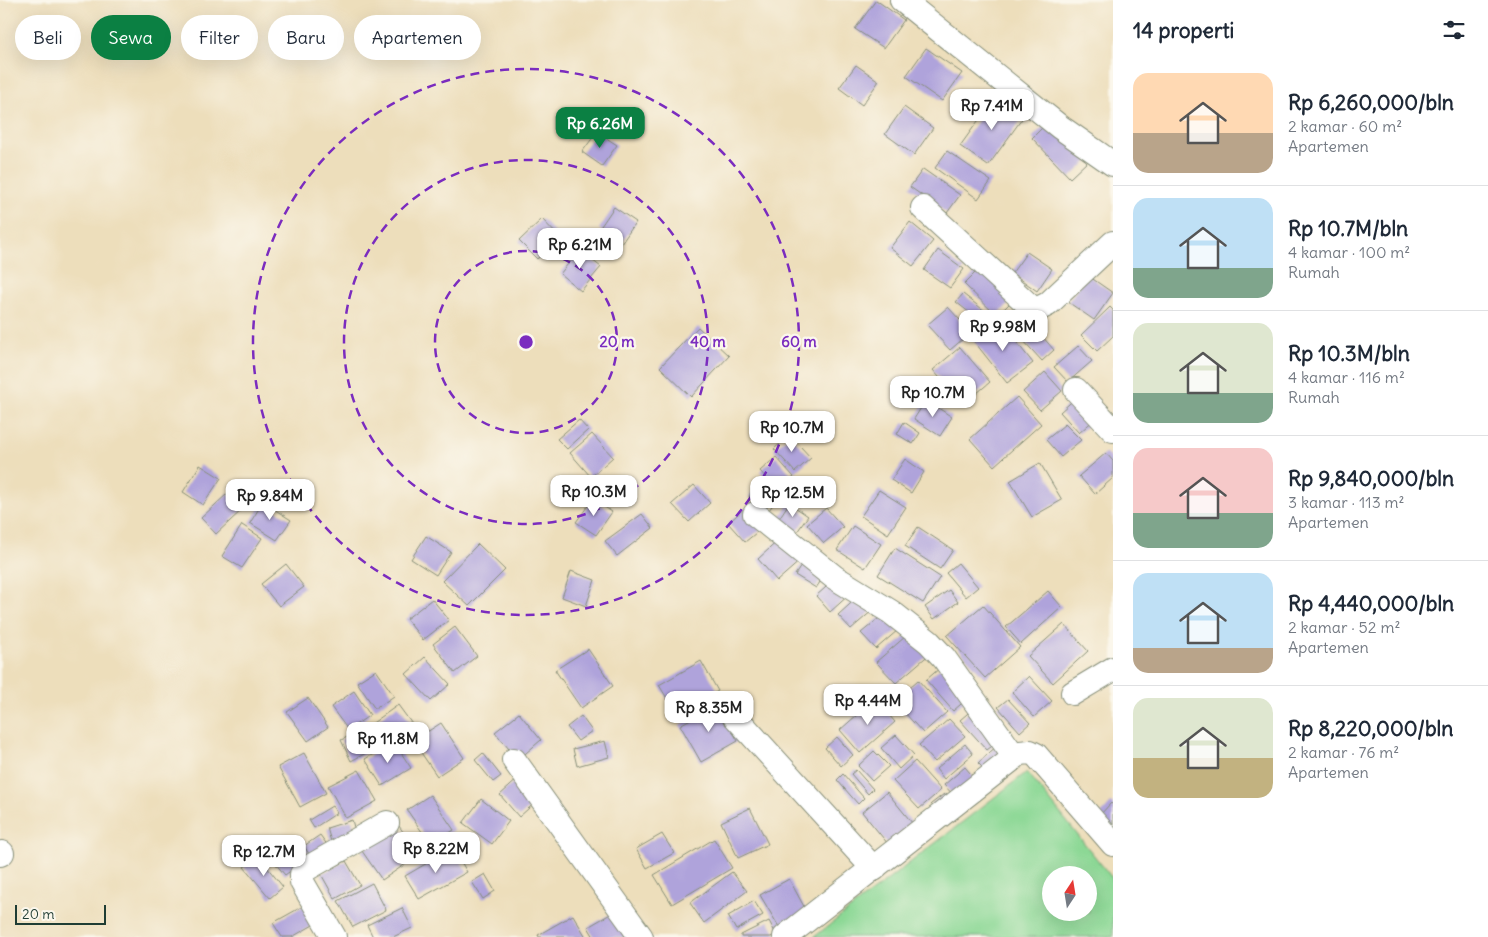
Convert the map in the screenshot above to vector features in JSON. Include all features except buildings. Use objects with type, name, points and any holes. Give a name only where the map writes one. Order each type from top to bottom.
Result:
[{"type":"street","points":[[902,0],[1060,127],[1113,164]]},
{"type":"street","points":[[923,208],[1032,308],[1038,309],[1048,304],[1113,243]]},
{"type":"street","points":[[1076,390],[1113,430]]},
{"type":"street","points":[[755,514],[834,577],[891,612],[930,642],[944,658],[1014,756]]},
{"type":"street","points":[[1073,693],[1113,668]]},
{"type":"street","points":[[731,712],[874,869]]},
{"type":"street","points":[[785,937],[874,869],[1014,756],[1026,751],[1036,755],[1113,844]]},
{"type":"street","points":[[514,760],[641,937]]},
{"type":"street","points":[[334,937],[302,882],[302,874],[306,869],[387,823]]},
{"type":"green space","points":[[1027,772],[1113,879],[1113,937],[814,937]]}]
